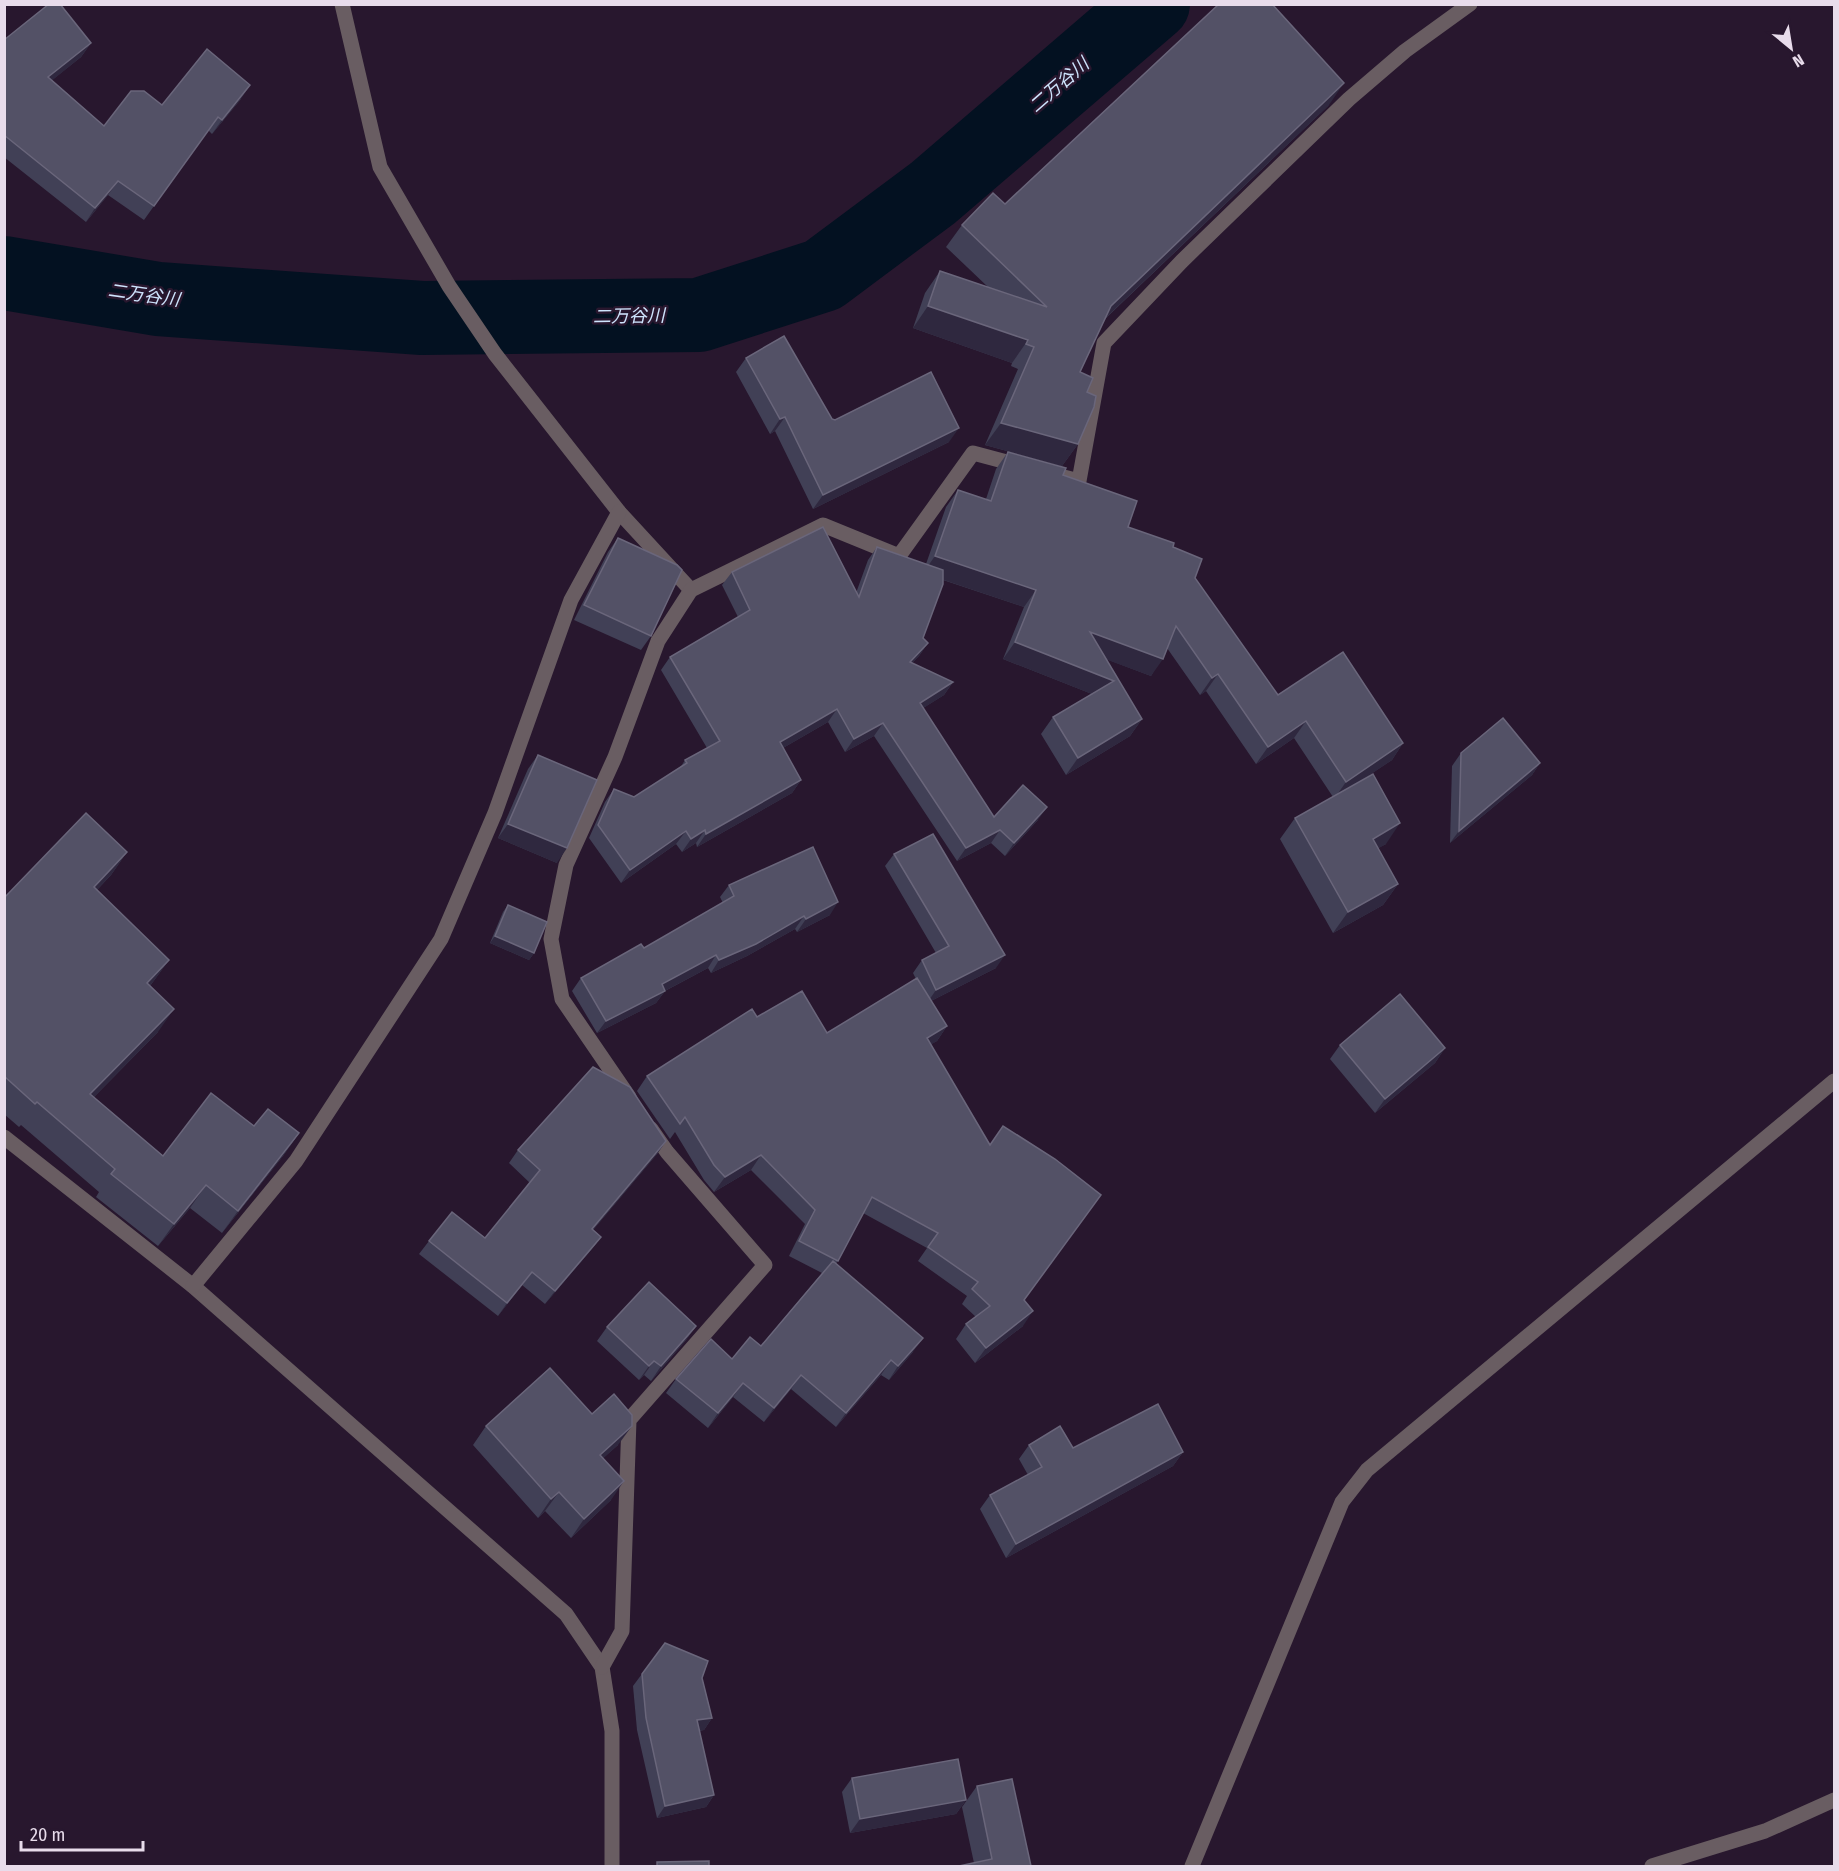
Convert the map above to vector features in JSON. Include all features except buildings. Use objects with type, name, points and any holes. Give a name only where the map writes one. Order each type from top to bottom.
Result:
[{"type":"street","points":[[342,4],[380,167],[449,286],[495,354],[619,512],[691,590]]},
{"type":"street","points":[[602,1667],[622,1631],[629,1420],[765,1265],[667,1152],[562,999],[551,939],[566,865],[615,757],[658,640],[691,590],[823,525],[899,556],[973,453],[1079,481],[1104,343],[1198,245],[1349,99],[1405,51],[1470,4]]},
{"type":"street","points":[[193,1286],[296,1161],[441,939],[495,813],[571,600],[619,512]]},
{"type":"street","points":[[1192,1866],[1342,1502],[1367,1470],[1834,1081]]},
{"type":"street","points":[[4,1137],[193,1286],[566,1614],[602,1667],[612,1731],[612,1866]]},
{"type":"street","points":[[1652,1866],[1765,1831],[1834,1800]]},
{"type":"waterway","name":"二万谷川","points":[[4,273],[158,299],[422,318],[699,315],[823,275],[933,193],[1153,4]]}]
